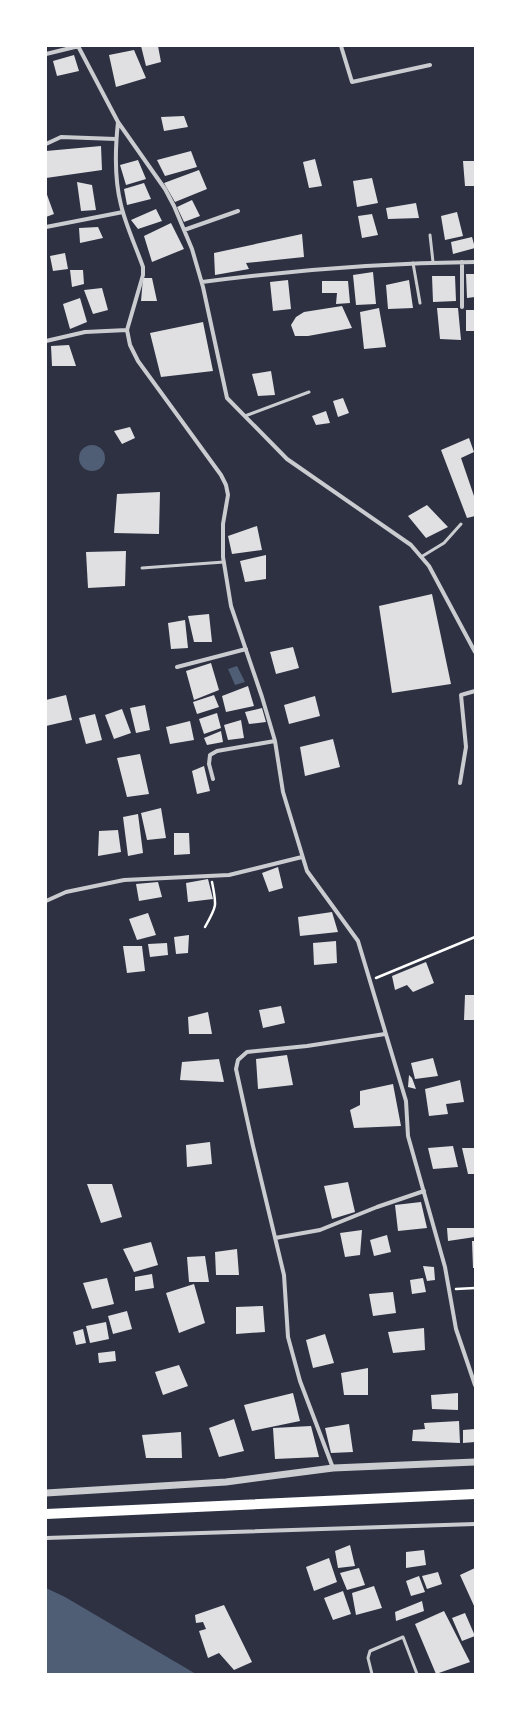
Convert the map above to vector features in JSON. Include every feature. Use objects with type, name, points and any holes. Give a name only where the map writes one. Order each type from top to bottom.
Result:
[{"type":"highway","points":[[46,1514],[475,1494]]},
{"type":"street","points":[[46,54],[78,46],[118,122],[165,189],[174,206],[202,282],[227,398],[287,459],[411,545],[429,566],[475,652]]},
{"type":"street","points":[[341,46],[352,82],[430,65]]},
{"type":"street","points":[[118,122],[115,159],[118,192],[123,212],[143,267],[143,275],[127,330],[130,345],[138,361],[226,484],[228,495],[223,524],[224,562],[230,606],[246,649],[275,741],[283,792],[307,871],[358,941],[406,1101],[408,1136],[445,1268],[456,1329],[475,1385]]},
{"type":"street","points":[[46,144],[61,137],[116,139]]},
{"type":"street","points":[[46,227],[123,212]]},
{"type":"street","points":[[184,230],[238,212]]},
{"type":"street","points":[[202,282],[293,270],[434,262],[475,262]]},
{"type":"street","points":[[462,262],[462,307]]},
{"type":"street","points":[[46,341],[85,332],[127,330]]},
{"type":"street","points":[[177,667],[246,649]]},
{"type":"street","points":[[460,782],[466,747],[461,695],[475,691]]},
{"type":"street","points":[[213,778],[209,764],[210,755],[216,751],[275,741]]},
{"type":"street","points":[[46,901],[66,892],[124,880],[229,874],[302,857]]},
{"type":"street","points":[[333,1468],[300,1381],[288,1337],[284,1275],[236,1069],[238,1060],[247,1052],[307,1046],[385,1034]]},
{"type":"street","points":[[275,1238],[320,1230],[377,1207],[424,1191]]},
{"type":"street","points":[[46,1492],[226,1482],[333,1468],[475,1462]]},
{"type":"street","points":[[46,1538],[475,1524]]},
{"type":"lane","points":[[430,235],[434,262]]},
{"type":"lane","points":[[413,263],[420,303]]},
{"type":"lane","points":[[245,416],[309,392]]},
{"type":"lane","points":[[422,557],[444,543],[461,524]]},
{"type":"lane","points":[[142,568],[224,562]]},
{"type":"lane","points":[[372,1674],[368,1658],[370,1651],[403,1637],[417,1674]]},
{"type":"path","points":[[205,928],[215,910],[216,904],[210,876]]},
{"type":"path","points":[[370,980],[475,937]]},
{"type":"path","points":[[449,1290],[475,1288]]},
{"type":"water","points":[[92,445],[101,449],[105,458],[101,467],[92,471],[83,467],[79,458],[83,449]]},
{"type":"water","points":[[237,666],[245,682],[235,685],[228,669]]},
{"type":"water","points":[[46,1588],[65,1597],[196,1674],[46,1674]]},
{"type":"building","points":[[141,46],[158,46],[161,62],[146,66]]},
{"type":"building","points":[[134,50],[146,78],[116,87],[109,55]]},
{"type":"building","points":[[74,55],[79,71],[57,76],[53,61]]},
{"type":"building","points":[[184,116],[188,127],[164,131],[161,117]]},
{"type":"building","points":[[101,146],[102,170],[46,178],[46,151]]},
{"type":"building","points":[[191,151],[197,167],[165,176],[157,160]]},
{"type":"building","points":[[315,159],[322,186],[309,188],[303,162]]},
{"type":"building","points":[[138,160],[146,179],[126,185],[120,165]]},
{"type":"building","points":[[463,161],[475,161],[475,186],[465,186]]},
{"type":"building","points":[[199,170],[207,189],[175,202],[164,183]]},
{"type":"building","points":[[372,178],[378,203],[357,207],[353,181]]},
{"type":"building","points":[[77,182],[92,185],[96,210],[81,211]]},
{"type":"building","points":[[144,183],[151,199],[127,205],[124,189]]},
{"type":"building","points":[[46,192],[54,214],[46,217]]},
{"type":"building","points":[[192,200],[200,216],[184,222],[177,207]]},
{"type":"building","points":[[416,203],[419,218],[388,219],[386,208]]},
{"type":"building","points":[[156,209],[162,221],[138,229],[131,220]]},
{"type":"building","points":[[457,212],[463,236],[445,240],[441,216]]},
{"type":"building","points":[[372,214],[378,235],[362,238],[358,216]]},
{"type":"building","points":[[171,223],[184,249],[152,262],[144,236]]},
{"type":"building","points":[[98,227],[103,238],[80,243],[79,228]]},
{"type":"building","points":[[302,234],[304,257],[246,263],[249,269],[215,275],[214,253]]},
{"type":"building","points":[[472,237],[475,248],[453,254],[451,242]]},
{"type":"building","points":[[65,253],[68,269],[53,271],[50,256]]},
{"type":"building","points":[[70,270],[83,270],[84,284],[72,287]]},
{"type":"building","points":[[373,272],[376,304],[356,305],[353,275]]},
{"type":"building","points":[[466,274],[475,274],[475,297],[467,298]]},
{"type":"building","points":[[432,276],[455,276],[456,301],[433,302]]},
{"type":"building","points":[[143,278],[152,278],[157,301],[141,301]]},
{"type":"building","points":[[288,280],[291,309],[273,311],[270,282]]},
{"type":"building","points":[[409,280],[413,308],[388,309],[386,285]]},
{"type":"building","points":[[322,281],[348,281],[350,303],[336,304],[337,293],[322,293]]},
{"type":"building","points":[[102,288],[108,310],[93,314],[84,290]]},
{"type":"building","points":[[80,298],[87,322],[70,329],[63,304]]},
{"type":"building","points":[[342,306],[352,328],[308,336],[295,336],[291,325],[296,317],[304,312]]},
{"type":"building","points":[[379,308],[386,347],[364,349],[360,312]]},
{"type":"building","points":[[437,308],[458,308],[461,340],[440,339]]},
{"type":"building","points":[[466,310],[475,310],[475,331],[466,331]]},
{"type":"building","points":[[203,322],[213,371],[161,377],[150,333]]},
{"type":"building","points":[[69,345],[76,366],[52,366],[51,346]]},
{"type":"building","points":[[271,371],[275,395],[258,396],[252,374]]},
{"type":"building","points":[[343,398],[349,413],[338,417],[333,401]]},
{"type":"building","points":[[326,411],[330,423],[316,425],[312,416]]},
{"type":"building","points":[[130,427],[135,438],[122,444],[114,431]]},
{"type":"building","points":[[469,438],[474,452],[461,458],[475,499],[475,516],[467,518],[441,450]]},
{"type":"building","points":[[160,492],[159,534],[114,533],[117,494]]},
{"type":"building","points":[[427,505],[448,527],[426,538],[408,516]]},
{"type":"building","points":[[257,526],[262,550],[232,554],[228,536]]},
{"type":"building","points":[[126,551],[125,586],[88,588],[86,552]]},
{"type":"building","points":[[266,555],[266,579],[245,582],[240,561]]},
{"type":"building","points":[[432,594],[451,684],[392,693],[379,606]]},
{"type":"building","points":[[209,614],[212,642],[194,642],[188,616]]},
{"type":"building","points":[[185,620],[188,648],[171,649],[168,623]]},
{"type":"building","points":[[293,647],[299,668],[276,674],[270,652]]},
{"type":"building","points":[[211,663],[219,690],[194,700],[186,671]]},
{"type":"building","points":[[248,686],[254,706],[226,712],[222,696]]},
{"type":"building","points":[[66,695],[72,720],[46,726],[46,700]]},
{"type":"building","points":[[214,695],[219,707],[197,714],[193,702]]},
{"type":"building","points":[[315,696],[320,716],[289,724],[284,705]]},
{"type":"building","points":[[145,705],[150,730],[136,733],[130,708]]},
{"type":"building","points":[[262,708],[266,722],[249,724],[245,712]]},
{"type":"building","points":[[122,709],[131,733],[114,739],[105,715]]},
{"type":"building","points":[[217,713],[221,728],[204,734],[199,719]]},
{"type":"building","points":[[95,714],[102,740],[86,744],[79,718]]},
{"type":"building","points":[[241,720],[244,738],[228,740],[224,725]]},
{"type":"building","points":[[190,721],[194,740],[170,744],[166,727]]},
{"type":"building","points":[[221,731],[223,742],[207,745],[204,738]]},
{"type":"building","points":[[333,739],[340,767],[305,776],[300,747]]},
{"type":"building","points":[[140,754],[149,794],[127,797],[117,758]]},
{"type":"building","points":[[204,766],[210,791],[197,794],[192,771]]},
{"type":"building","points":[[161,808],[166,838],[147,840],[141,813]]},
{"type":"building","points":[[138,814],[143,853],[128,856],[123,817]]},
{"type":"building","points":[[118,830],[121,852],[98,856],[99,831]]},
{"type":"building","points":[[174,833],[189,833],[190,854],[174,855]]},
{"type":"building","points":[[278,867],[283,888],[269,892],[262,873]]},
{"type":"building","points":[[208,879],[213,899],[188,902],[186,883]]},
{"type":"building","points":[[158,882],[162,897],[139,901],[136,884]]},
{"type":"building","points":[[332,912],[338,932],[300,936],[298,917]]},
{"type":"building","points":[[148,913],[156,935],[137,940],[129,919]]},
{"type":"building","points":[[189,935],[188,953],[176,954],[174,937]]},
{"type":"building","points":[[336,941],[337,963],[314,965],[313,943]]},
{"type":"building","points":[[167,943],[168,955],[150,957],[148,944]]},
{"type":"building","points":[[123,946],[142,946],[145,971],[127,973]]},
{"type":"building","points":[[426,962],[434,983],[413,992],[407,985],[395,990],[392,976]]},
{"type":"building","points":[[465,995],[475,995],[475,1020],[464,1020]]},
{"type":"building","points":[[281,1006],[285,1023],[263,1028],[259,1010]]},
{"type":"building","points":[[208,1012],[212,1034],[189,1034],[188,1017]]},
{"type":"building","points":[[287,1055],[293,1085],[258,1089],[256,1059]]},
{"type":"building","points":[[433,1058],[438,1076],[415,1079],[411,1063]]},
{"type":"building","points":[[219,1059],[224,1082],[180,1080],[182,1062]]},
{"type":"building","points":[[409,1075],[412,1078],[416,1089],[408,1087]]},
{"type":"building","points":[[460,1080],[464,1102],[446,1104],[448,1114],[429,1116],[425,1089]]},
{"type":"building","points":[[393,1084],[401,1126],[354,1128],[350,1110],[360,1105],[360,1091]]},
{"type":"building","points":[[210,1142],[212,1164],[187,1167],[186,1145]]},
{"type":"building","points":[[453,1146],[458,1167],[433,1169],[428,1148]]},
{"type":"building","points":[[462,1148],[475,1148],[475,1174],[468,1174]]},
{"type":"building","points":[[348,1182],[355,1212],[332,1219],[324,1186]]},
{"type":"building","points":[[87,1184],[112,1184],[122,1217],[101,1223]]},
{"type":"building","points":[[421,1202],[427,1228],[398,1231],[395,1205]]},
{"type":"building","points":[[447,1228],[475,1228],[475,1237],[448,1241]]},
{"type":"building","points":[[362,1230],[360,1255],[345,1257],[340,1233]]},
{"type":"building","points":[[387,1235],[391,1252],[374,1256],[370,1240]]},
{"type":"building","points":[[472,1241],[475,1241],[475,1268],[473,1268]]},
{"type":"building","points":[[151,1242],[158,1265],[134,1272],[123,1249]]},
{"type":"building","points":[[237,1249],[239,1275],[216,1275],[215,1252]]},
{"type":"building","points":[[205,1256],[209,1282],[189,1282],[187,1257]]},
{"type":"building","points":[[423,1266],[434,1267],[435,1280],[427,1281]]},
{"type":"building","points":[[152,1274],[154,1288],[135,1291],[135,1277]]},
{"type":"building","points":[[107,1278],[114,1304],[92,1309],[83,1283]]},
{"type":"building","points":[[423,1278],[426,1292],[412,1294],[410,1280]]},
{"type":"building","points":[[194,1284],[205,1323],[179,1333],[166,1293]]},
{"type":"building","points":[[393,1292],[396,1313],[373,1316],[369,1294]]},
{"type":"building","points":[[263,1306],[265,1332],[236,1334],[236,1307]]},
{"type":"building","points":[[127,1311],[132,1329],[113,1334],[108,1316]]},
{"type":"building","points":[[106,1322],[109,1339],[90,1343],[86,1326]]},
{"type":"building","points":[[424,1328],[425,1350],[393,1353],[388,1332]]},
{"type":"building","points":[[83,1329],[86,1343],[76,1345],[73,1332]]},
{"type":"building","points":[[325,1334],[334,1363],[313,1368],[306,1340]]},
{"type":"building","points":[[115,1351],[116,1361],[99,1363],[98,1353]]},
{"type":"building","points":[[179,1365],[188,1386],[163,1395],[155,1372]]},
{"type":"building","points":[[368,1368],[368,1395],[344,1395],[341,1373]]},
{"type":"building","points":[[293,1393],[300,1421],[252,1431],[244,1405]]},
{"type":"building","points":[[458,1393],[458,1410],[432,1409],[431,1395]]},
{"type":"building","points":[[234,1419],[244,1451],[219,1457],[209,1428]]},
{"type":"building","points":[[459,1421],[460,1443],[412,1441],[413,1430],[425,1429],[424,1423]]},
{"type":"building","points":[[349,1424],[353,1452],[331,1453],[325,1428]]},
{"type":"building","points":[[311,1426],[319,1457],[275,1459],[273,1428]]},
{"type":"building","points":[[475,1429],[475,1442],[463,1443],[463,1430]]},
{"type":"building","points":[[181,1432],[182,1458],[146,1458],[142,1435]]},
{"type":"building","points":[[350,1545],[355,1566],[338,1568],[335,1551]]},
{"type":"building","points":[[424,1550],[426,1565],[406,1568],[406,1552]]},
{"type":"building","points":[[329,1558],[337,1582],[314,1591],[306,1567]]},
{"type":"building","points":[[359,1568],[365,1585],[347,1590],[340,1573]]},
{"type":"building","points":[[475,1568],[475,1608],[460,1575]]},
{"type":"building","points":[[438,1572],[442,1584],[427,1589],[422,1576]]},
{"type":"building","points":[[419,1576],[425,1592],[411,1596],[406,1581]]},
{"type":"building","points":[[374,1586],[382,1608],[356,1615],[352,1593]]},
{"type":"building","points":[[343,1591],[351,1614],[333,1620],[324,1598]]},
{"type":"building","points":[[422,1601],[424,1611],[396,1621],[395,1612]]},
{"type":"building","points":[[224,1605],[252,1662],[234,1670],[219,1653],[208,1658],[199,1631],[206,1629],[203,1622],[196,1623],[195,1615]]},
{"type":"building","points":[[444,1611],[470,1662],[436,1674],[415,1624]]},
{"type":"building","points":[[465,1613],[475,1636],[462,1641],[452,1618]]}]
